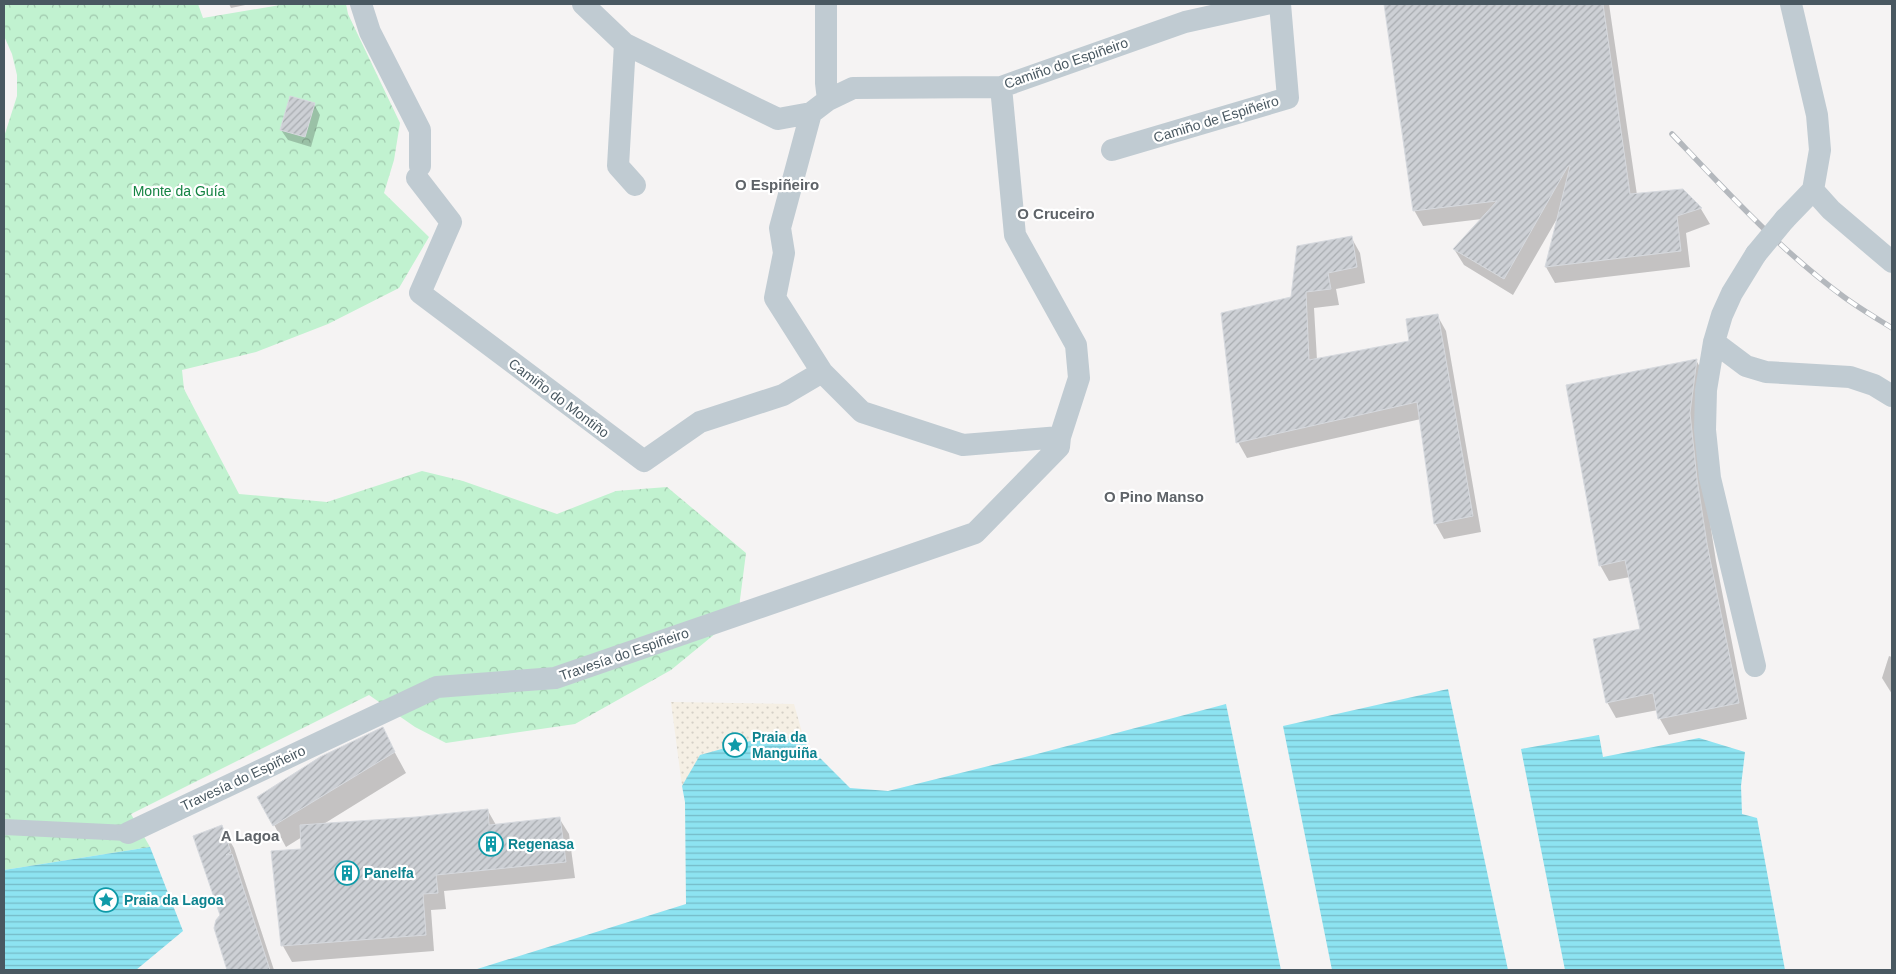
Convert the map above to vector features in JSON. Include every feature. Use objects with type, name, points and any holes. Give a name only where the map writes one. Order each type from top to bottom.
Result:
[{"type":"street","name":"Camiño do Montiño","points":[[362,4],[370,32],[420,130],[418,172],[451,222],[420,293],[644,461],[700,422],[783,395],[822,372]]},
{"type":"street","name":"Camiño do Espiñeiro","points":[[583,4],[625,44],[778,119],[820,106],[853,88],[1001,87],[1181,13],[1266,4]]},
{"type":"street","points":[[826,4],[826,83],[780,228],[784,253],[775,298],[822,372],[862,412],[963,445],[1060,437]]},
{"type":"street","name":"Camiño de Espiñeiro","points":[[1112,150],[1288,98],[1280,4]]},
{"type":"street","points":[[1755,666],[1710,478],[1706,430],[1706,390],[1714,342],[1722,315],[1732,293],[1756,254],[1785,219],[1813,190],[1820,150],[1817,114],[1791,4]]},
{"type":"street","points":[[625,44],[618,166],[634,185]]},
{"type":"street","name":"Travesía do Espiñeiro","points":[[128,832],[437,687],[555,678],[976,533],[1059,447],[1060,437],[1079,378],[1076,346],[1015,235],[1001,87]]},
{"type":"street","points":[[1813,190],[1831,210],[1892,262]]},
{"type":"street","points":[[1714,342],[1746,366],[1766,372],[1850,377],[1874,385],[1892,396]]},
{"type":"street","points":[[4,827],[128,832]]},
{"type":"green space","name":"Monte da Guía","points":[[4,4],[198,4],[203,18],[286,4],[346,4],[348,14],[400,123],[394,160],[384,193],[429,237],[399,288],[328,324],[256,352],[182,370],[184,389],[239,494],[327,502],[422,471],[463,481],[557,514],[616,491],[667,487],[746,553],[738,615],[671,670],[575,724],[446,743],[415,727],[369,695],[131,814],[150,847],[4,870],[4,137],[17,96],[17,75],[12,54],[4,36]]},
{"type":"sand","name":"Praia da Manguiña","points":[[671,702],[794,704],[805,743],[780,746],[710,768],[682,786]]},
{"type":"water","points":[[1448,689],[1508,970],[1332,970],[1283,726]]},
{"type":"water","points":[[1226,704],[1281,970],[474,970],[686,904],[685,802],[682,786],[700,755],[772,735],[805,743],[850,788],[888,791]]},
{"type":"water","points":[[1599,735],[1603,757],[1699,738],[1745,752],[1741,786],[1742,814],[1757,818],[1785,970],[1565,970],[1521,749]]},
{"type":"water","name":"Praia da Lagoa","points":[[150,847],[183,931],[136,970],[4,970],[4,870]]},
{"type":"building","points":[[1384,4],[1603,4],[1630,194],[1683,189],[1702,208],[1677,216],[1681,251],[1545,267],[1570,166],[1568,166],[1504,279],[1453,249],[1497,201],[1413,211]]},
{"type":"building","points":[[290,96],[315,103],[305,137],[280,130]]},
{"type":"building","points":[[1352,236],[1357,267],[1328,273],[1331,289],[1306,292],[1309,360],[1409,341],[1406,319],[1438,314],[1473,516],[1434,524],[1417,402],[1236,443],[1221,313],[1291,297],[1297,246]]},
{"type":"building","points":[[1697,359],[1690,413],[1697,479],[1707,544],[1739,703],[1658,719],[1653,693],[1606,703],[1593,639],[1640,629],[1625,560],[1599,566],[1566,385]]},
{"type":"building","points":[[383,727],[395,752],[273,826],[257,797],[320,757]]},
{"type":"building","name":"Panelfa","points":[[488,809],[489,825],[560,817],[566,862],[436,875],[438,893],[423,894],[426,935],[281,946],[271,851],[301,849],[300,825],[416,817]]},
{"type":"building","points":[[222,825],[231,852],[226,855],[232,854],[270,970],[227,970],[214,928],[216,920],[220,915],[193,836]]},
{"type":"railway","points":[[1672,134],[1754,219],[1798,260],[1844,297],[1892,328]]},
{"type":"place","name":"Praia da Manguiña","points":[[735,745]]},
{"type":"place","name":"Regenasa","points":[[491,844]]},
{"type":"place","name":"Panelfa","points":[[347,873]]},
{"type":"place","name":"Praia da Lagoa","points":[[106,900]]},
{"type":"district","name":"O Espiñeiro","points":[[777,185]]},
{"type":"district","name":"O Cruceiro","points":[[1056,214]]},
{"type":"district","name":"O Pino Manso","points":[[1154,497]]},
{"type":"district","name":"A Lagoa","points":[[250,836]]}]
